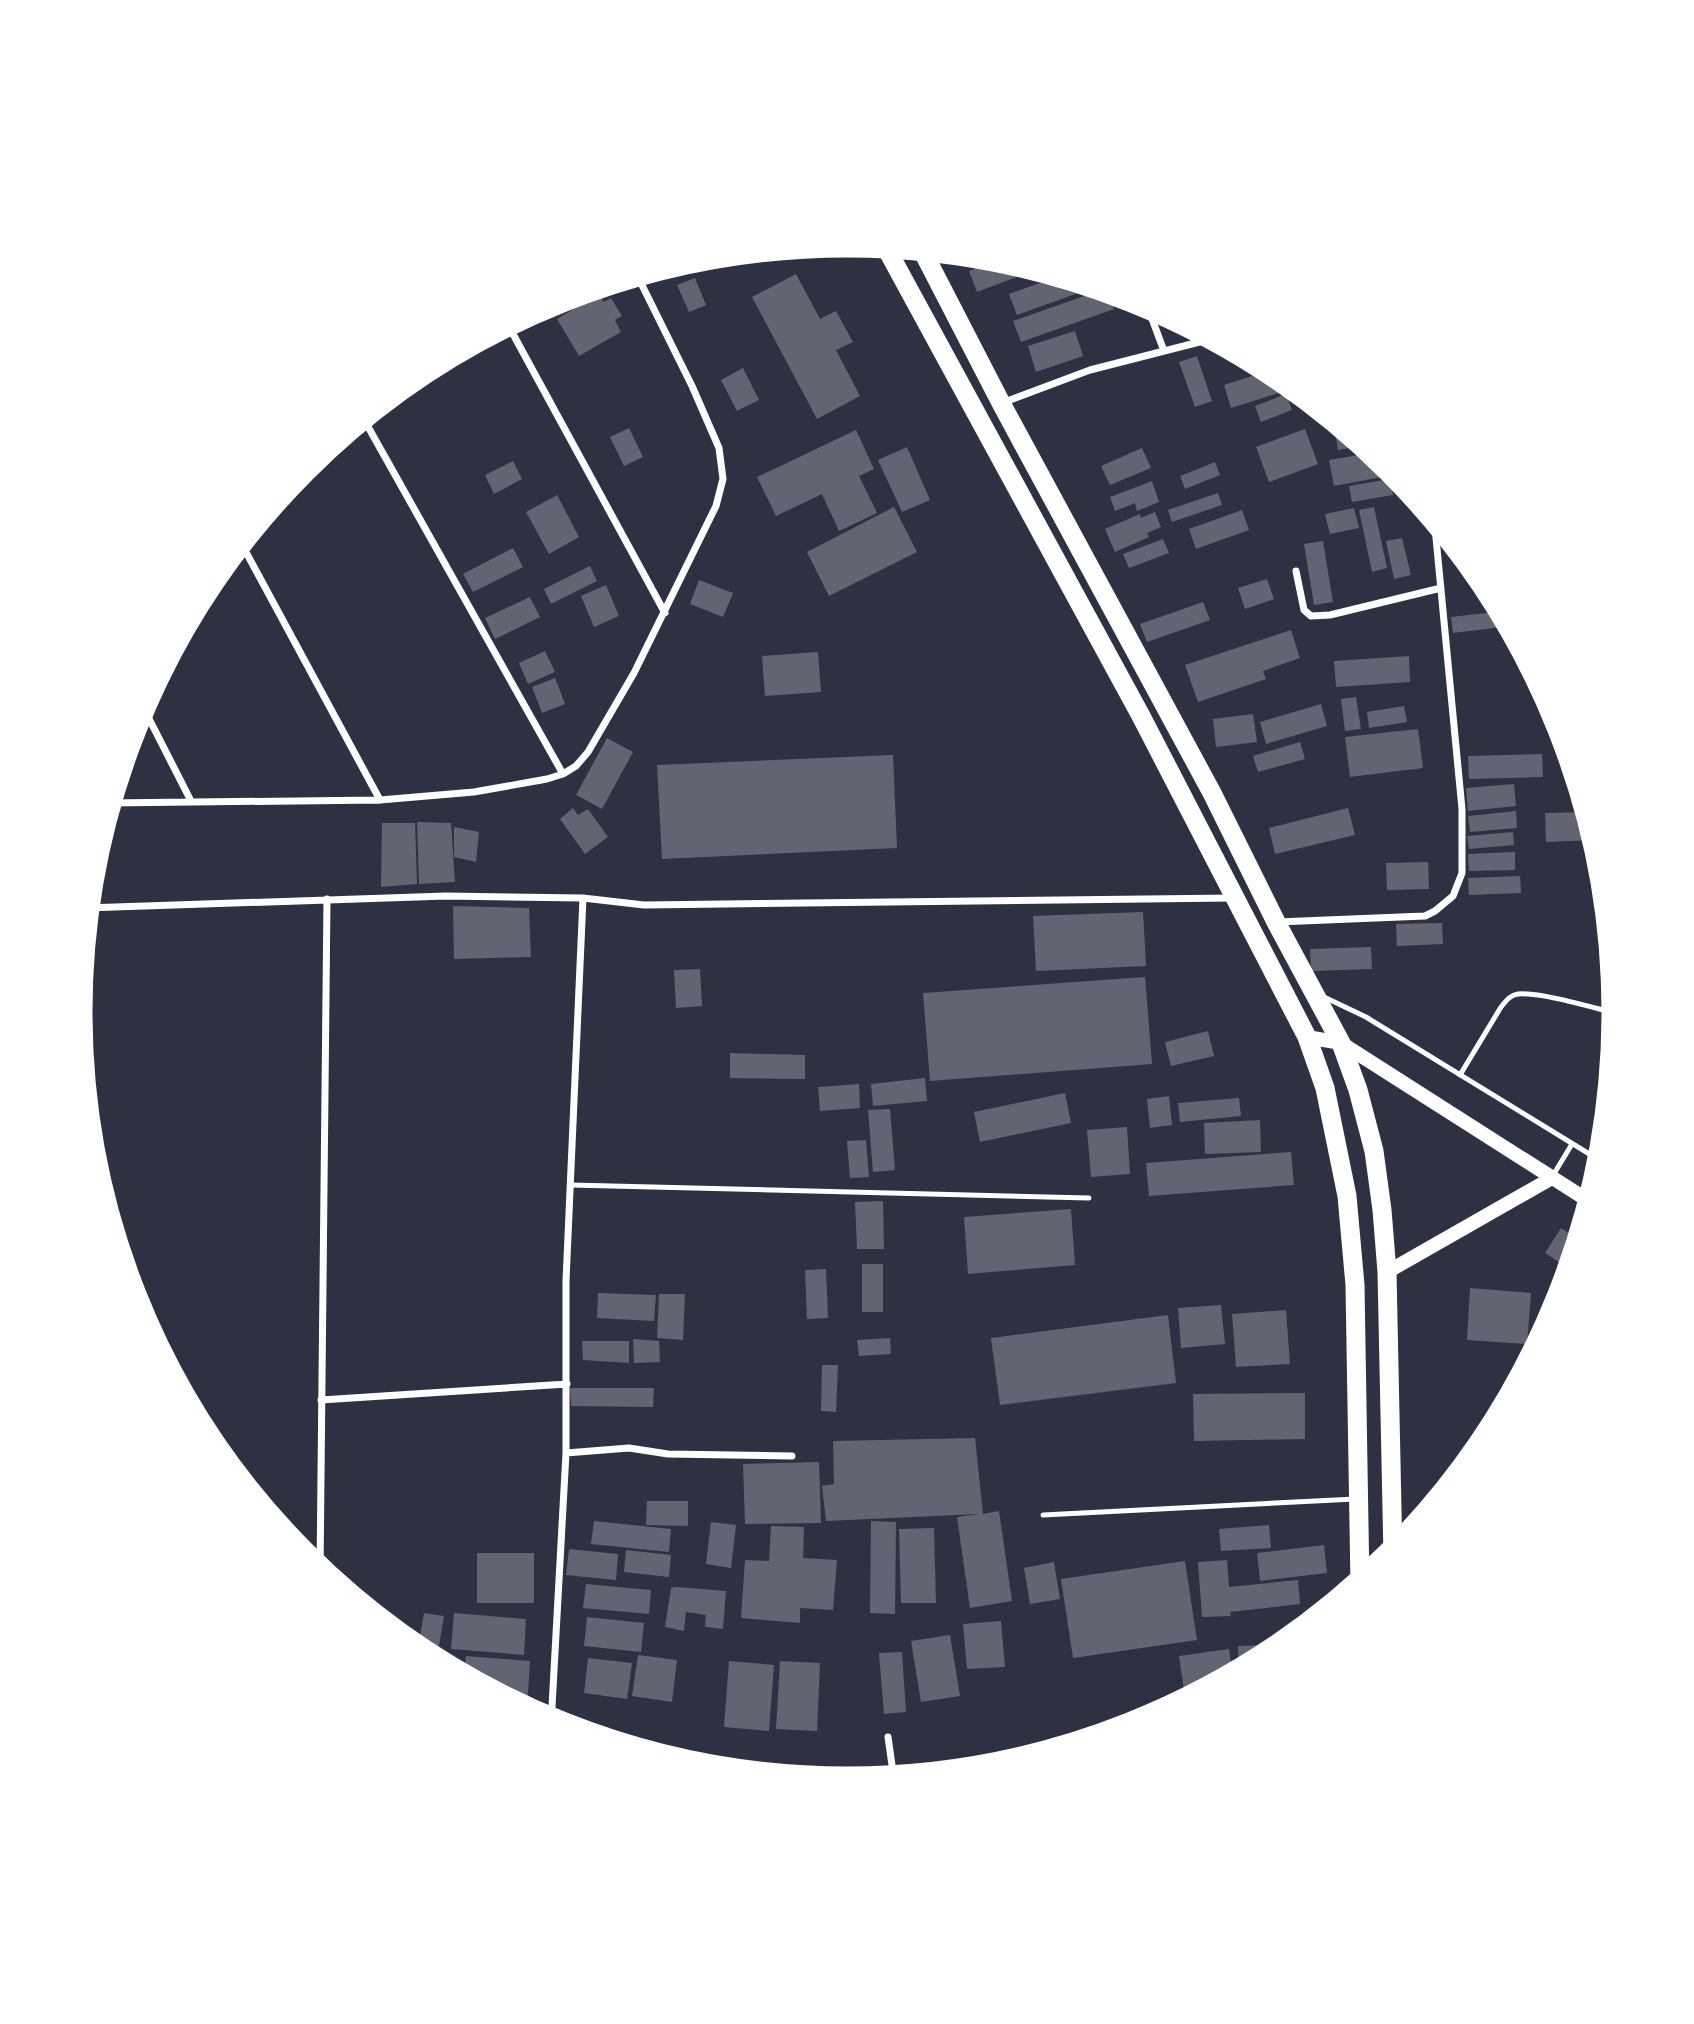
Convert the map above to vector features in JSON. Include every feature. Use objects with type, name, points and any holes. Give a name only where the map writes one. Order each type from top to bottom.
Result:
[{"type":"highway","points":[[889,254],[1142,716],[1307,1037],[1325,1088],[1347,1195],[1355,1285],[1360,1572]]},
{"type":"highway","points":[[926,257],[1001,403],[1212,793],[1276,922],[1342,1043],[1374,1151],[1382,1210],[1387,1272],[1393,1540]]},
{"type":"highway","points":[[1355,1285],[1387,1272]]},
{"type":"main road","points":[[1307,1037],[1342,1043],[1584,1198]]},
{"type":"main road","points":[[1387,1272],[1552,1178]]},
{"type":"street","points":[[117,803],[380,800],[474,792],[547,779],[576,766],[588,752],[634,673],[665,613],[716,506],[723,479],[719,448],[692,386],[640,281]]},
{"type":"street","points":[[1151,316],[1164,351]]},
{"type":"street","points":[[511,331],[665,613]]},
{"type":"street","points":[[1001,403],[1090,370],[1202,341]]},
{"type":"street","points":[[367,424],[562,774]]},
{"type":"street","points":[[1276,922],[1424,916],[1435,911],[1453,896],[1462,873],[1462,809],[1436,532]]},
{"type":"street","points":[[245,549],[380,800]]},
{"type":"street","points":[[1296,571],[1304,610],[1311,616],[1441,588]]},
{"type":"street","points":[[147,716],[191,801]]},
{"type":"street","points":[[95,908],[446,897],[583,898],[644,905],[1237,898]]},
{"type":"street","points":[[552,1712],[566,1453],[566,1281],[583,898]]},
{"type":"street","points":[[320,1559],[327,899]]},
{"type":"street","points":[[321,1400],[566,1384]]},
{"type":"street","points":[[566,1453],[629,1448],[668,1454],[792,1456]]},
{"type":"street","points":[[888,1737],[893,1770]]},
{"type":"lane","points":[[1315,993],[1366,1017],[1593,1156]]},
{"type":"lane","points":[[1460,1075],[1509,997],[1518,994],[1540,997],[1606,1011]]},
{"type":"lane","points":[[1552,1178],[1572,1144]]},
{"type":"lane","points":[[571,1185],[1089,1198]]},
{"type":"lane","points":[[1044,1515],[1358,1499]]},
{"type":"building","points":[[984,265],[1025,274],[977,292],[969,271]]},
{"type":"building","points":[[796,274],[820,319],[836,311],[853,342],[836,350],[860,396],[817,419],[752,297]]},
{"type":"building","points":[[695,278],[706,305],[689,312],[677,285]]},
{"type":"building","points":[[1049,280],[1084,291],[1017,315],[1009,294]]},
{"type":"building","points":[[1092,293],[1111,300],[1114,309],[1021,342],[1013,321]]},
{"type":"building","points":[[599,294],[604,302],[611,298],[622,316],[615,320],[621,332],[579,356],[557,319]]},
{"type":"building","points":[[1075,331],[1083,356],[1036,372],[1028,346]]},
{"type":"building","points":[[1197,356],[1212,401],[1195,407],[1179,362]]},
{"type":"building","points":[[743,368],[759,400],[737,411],[721,380]]},
{"type":"building","points":[[1259,374],[1284,391],[1231,408],[1224,385]]},
{"type":"building","points":[[1286,394],[1292,410],[1261,422],[1255,406]]},
{"type":"building","points":[[629,428],[643,457],[624,466],[610,437]]},
{"type":"building","points":[[1305,429],[1318,464],[1269,482],[1256,447]]},
{"type":"building","points":[[856,430],[874,469],[859,476],[877,513],[839,531],[822,494],[776,516],[757,477]]},
{"type":"building","points":[[1335,430],[1355,447],[1338,450]]},
{"type":"building","points":[[907,447],[930,500],[902,512],[878,460]]},
{"type":"building","points":[[1142,448],[1151,468],[1110,485],[1101,466]]},
{"type":"building","points":[[1362,454],[1385,476],[1334,486],[1329,460]]},
{"type":"building","points":[[513,461],[522,479],[494,494],[485,475]]},
{"type":"building","points":[[1215,462],[1220,475],[1185,489],[1180,476]]},
{"type":"building","points":[[1388,479],[1393,495],[1352,502],[1349,486]]},
{"type":"building","points":[[1152,481],[1159,502],[1137,511],[1135,503],[1115,511],[1110,497]]},
{"type":"building","points":[[1218,493],[1222,505],[1172,522],[1168,510]]},
{"type":"building","points":[[557,495],[579,537],[549,554],[526,512]]},
{"type":"building","points":[[894,507],[917,552],[829,596],[807,552]]},
{"type":"building","points":[[1374,507],[1387,568],[1372,572],[1359,510]]},
{"type":"building","points":[[1354,508],[1359,528],[1330,534],[1325,514]]},
{"type":"building","points":[[1242,510],[1249,530],[1196,549],[1189,529]]},
{"type":"building","points":[[1155,512],[1161,527],[1147,533],[1149,537],[1115,552],[1105,529],[1140,514],[1141,518]]},
{"type":"building","points":[[1402,538],[1411,575],[1394,579],[1386,541]]},
{"type":"building","points":[[1163,539],[1169,553],[1129,568],[1123,554]]},
{"type":"building","points":[[1323,541],[1333,602],[1314,605],[1304,544]]},
{"type":"building","points":[[513,548],[523,567],[473,592],[463,574]]},
{"type":"building","points":[[590,566],[597,581],[551,604],[544,589]]},
{"type":"building","points":[[1267,579],[1274,599],[1245,609],[1238,588]]},
{"type":"building","points":[[699,580],[733,593],[723,617],[690,604]]},
{"type":"building","points":[[606,585],[619,616],[594,627],[581,596]]},
{"type":"building","points":[[530,597],[540,617],[495,639],[485,618]]},
{"type":"building","points":[[1203,602],[1210,620],[1147,642],[1140,624]]},
{"type":"building","points":[[1493,612],[1502,627],[1453,633],[1451,617]]},
{"type":"building","points":[[1291,630],[1300,658],[1263,671],[1266,679],[1198,702],[1185,665]]},
{"type":"building","points":[[545,651],[555,672],[528,684],[519,663]]},
{"type":"building","points":[[818,652],[821,692],[765,696],[762,656]]},
{"type":"building","points":[[1409,656],[1410,682],[1336,687],[1334,661]]},
{"type":"building","points":[[555,678],[565,704],[542,713],[532,687]]},
{"type":"building","points":[[1356,697],[1361,729],[1345,731],[1341,699]]},
{"type":"building","points":[[1321,704],[1327,726],[1266,744],[1260,722]]},
{"type":"building","points":[[1404,706],[1407,722],[1369,728],[1367,712]]},
{"type":"building","points":[[1253,714],[1257,742],[1216,747],[1213,719]]},
{"type":"building","points":[[1418,729],[1423,768],[1350,777],[1345,737]]},
{"type":"building","points":[[607,738],[633,752],[602,809],[576,795]]},
{"type":"building","points":[[1300,742],[1305,759],[1258,772],[1253,756]]},
{"type":"building","points":[[1542,754],[1543,777],[1469,779],[1468,756]]},
{"type":"building","points":[[893,755],[897,848],[662,859],[657,765]]},
{"type":"building","points":[[1514,784],[1516,806],[1468,811],[1466,788]]},
{"type":"building","points":[[573,808],[578,815],[588,809],[608,837],[585,854],[560,819]]},
{"type":"building","points":[[1348,808],[1355,835],[1275,854],[1269,828]]},
{"type":"building","points":[[1516,811],[1517,828],[1470,832],[1468,816]]},
{"type":"building","points":[[1580,812],[1587,840],[1546,842],[1545,813]]},
{"type":"building","points":[[417,822],[451,823],[455,882],[419,884]]},
{"type":"building","points":[[382,823],[415,823],[417,884],[381,887]]},
{"type":"building","points":[[454,827],[479,832],[476,862],[454,857]]},
{"type":"building","points":[[1513,832],[1514,845],[1469,849],[1467,836]]},
{"type":"building","points":[[1515,852],[1515,870],[1469,871],[1468,854]]},
{"type":"building","points":[[1428,862],[1429,889],[1387,890],[1386,863]]},
{"type":"building","points":[[1520,876],[1521,893],[1469,895],[1468,878]]},
{"type":"building","points":[[453,906],[529,908],[531,957],[454,959]]},
{"type":"building","points":[[1143,912],[1146,966],[1036,971],[1033,916]]},
{"type":"building","points":[[1442,923],[1443,944],[1397,946],[1396,924]]},
{"type":"building","points":[[1599,937],[1602,937],[1606,987],[1601,987]]},
{"type":"building","points":[[1371,947],[1372,969],[1311,971],[1310,949]]},
{"type":"building","points":[[700,969],[702,1006],[676,1008],[674,970]]},
{"type":"building","points":[[1145,977],[1152,1064],[930,1081],[923,993]]},
{"type":"building","points":[[1208,1031],[1214,1056],[1171,1066],[1165,1042]]},
{"type":"building","points":[[730,1053],[805,1055],[805,1079],[730,1078]]},
{"type":"building","points":[[925,1078],[927,1101],[873,1106],[871,1084]]},
{"type":"building","points":[[859,1084],[860,1108],[820,1111],[818,1087]]},
{"type":"building","points":[[1065,1093],[1071,1123],[980,1142],[974,1112]]},
{"type":"building","points":[[1169,1096],[1172,1125],[1150,1128],[1147,1099]]},
{"type":"building","points":[[1239,1098],[1241,1116],[1180,1122],[1178,1103]]},
{"type":"building","points":[[890,1109],[895,1170],[873,1172],[868,1110]]},
{"type":"building","points":[[1260,1120],[1261,1152],[1205,1154],[1204,1123]]},
{"type":"building","points":[[1127,1127],[1130,1174],[1091,1177],[1087,1130]]},
{"type":"building","points":[[866,1140],[869,1177],[850,1178],[847,1141]]},
{"type":"building","points":[[1291,1152],[1294,1185],[1149,1196],[1146,1163]]},
{"type":"building","points":[[883,1201],[884,1249],[857,1249],[855,1202]]},
{"type":"building","points":[[1071,1209],[1075,1265],[968,1274],[964,1217]]},
{"type":"building","points":[[1561,1228],[1573,1235],[1563,1265],[1545,1253]]},
{"type":"building","points":[[862,1264],[883,1264],[883,1312],[862,1312]]},
{"type":"building","points":[[826,1269],[828,1318],[807,1319],[805,1270]]},
{"type":"building","points":[[1470,1288],[1531,1293],[1527,1344],[1467,1340]]},
{"type":"building","points":[[598,1293],[656,1295],[654,1321],[597,1318]]},
{"type":"building","points":[[659,1294],[685,1294],[683,1340],[657,1338]]},
{"type":"building","points":[[1221,1305],[1225,1344],[1181,1348],[1178,1308]]},
{"type":"building","points":[[1286,1310],[1290,1364],[1236,1367],[1232,1314]]},
{"type":"building","points":[[1168,1315],[1176,1383],[1000,1405],[991,1338]]},
{"type":"building","points":[[890,1338],[891,1354],[859,1356],[857,1340]]},
{"type":"building","points":[[633,1339],[659,1341],[660,1362],[634,1363]]},
{"type":"building","points":[[582,1341],[629,1341],[629,1363],[583,1360]]},
{"type":"building","points":[[822,1365],[838,1365],[836,1412],[821,1411]]},
{"type":"building","points":[[570,1388],[654,1388],[653,1407],[571,1406]]},
{"type":"building","points":[[1305,1393],[1305,1439],[1194,1441],[1193,1394]]},
{"type":"building","points":[[975,1438],[983,1514],[999,1511],[1012,1601],[970,1608],[957,1517],[979,1514],[826,1521],[822,1486],[834,1484],[833,1441]]},
{"type":"building","points":[[819,1462],[821,1523],[745,1524],[743,1464]]},
{"type":"building","points":[[647,1501],[688,1501],[688,1526],[646,1525]]},
{"type":"building","points":[[594,1521],[671,1529],[669,1552],[591,1544]]},
{"type":"building","points":[[871,1521],[896,1522],[895,1614],[870,1613]]},
{"type":"building","points":[[711,1522],[736,1525],[731,1568],[706,1564]]},
{"type":"building","points":[[1269,1525],[1271,1548],[1221,1551],[1219,1529]]},
{"type":"building","points":[[771,1526],[804,1527],[803,1558],[837,1560],[833,1610],[800,1608],[800,1623],[741,1618],[745,1560],[769,1561]]},
{"type":"building","points":[[934,1528],[936,1603],[901,1603],[899,1529]]},
{"type":"building","points":[[1324,1545],[1327,1573],[1260,1581],[1257,1553]]},
{"type":"building","points":[[569,1549],[618,1554],[616,1580],[566,1575]]},
{"type":"building","points":[[626,1550],[671,1555],[669,1577],[624,1572]]},
{"type":"building","points":[[477,1553],[534,1553],[534,1603],[477,1603]]},
{"type":"building","points":[[1227,1560],[1229,1587],[1298,1580],[1300,1604],[1230,1612],[1231,1616],[1202,1617],[1198,1562]]},
{"type":"building","points":[[1185,1561],[1197,1640],[1073,1658],[1061,1579]]},
{"type":"building","points":[[1054,1562],[1060,1599],[1030,1604],[1024,1568]]},
{"type":"building","points":[[586,1584],[651,1590],[649,1614],[583,1608]]},
{"type":"building","points":[[671,1588],[726,1591],[723,1629],[705,1627],[706,1615],[686,1612],[684,1631],[665,1627]]},
{"type":"building","points":[[424,1613],[444,1616],[439,1646],[425,1644],[419,1640]]},
{"type":"building","points":[[454,1613],[526,1619],[524,1655],[451,1649]]},
{"type":"building","points":[[587,1617],[644,1623],[641,1652],[584,1646]]},
{"type":"building","points":[[1001,1621],[1005,1667],[967,1669],[963,1624]]},
{"type":"building","points":[[950,1635],[960,1696],[921,1702],[911,1641]]},
{"type":"building","points":[[1268,1645],[1239,1663],[1238,1646]]},
{"type":"building","points":[[1229,1649],[1232,1667],[1184,1692],[1179,1656]]},
{"type":"building","points":[[902,1652],[906,1712],[884,1714],[879,1653]]},
{"type":"building","points":[[638,1655],[677,1660],[672,1702],[632,1696]]},
{"type":"building","points":[[466,1656],[530,1661],[527,1701],[511,1693],[465,1669]]},
{"type":"building","points":[[588,1658],[632,1663],[627,1699],[584,1693]]},
{"type":"building","points":[[729,1661],[774,1665],[769,1731],[724,1727]]},
{"type":"building","points":[[780,1661],[820,1663],[817,1731],[776,1729]]},
{"type":"building","points":[[1147,1710],[1133,1716],[1132,1711]]}]
